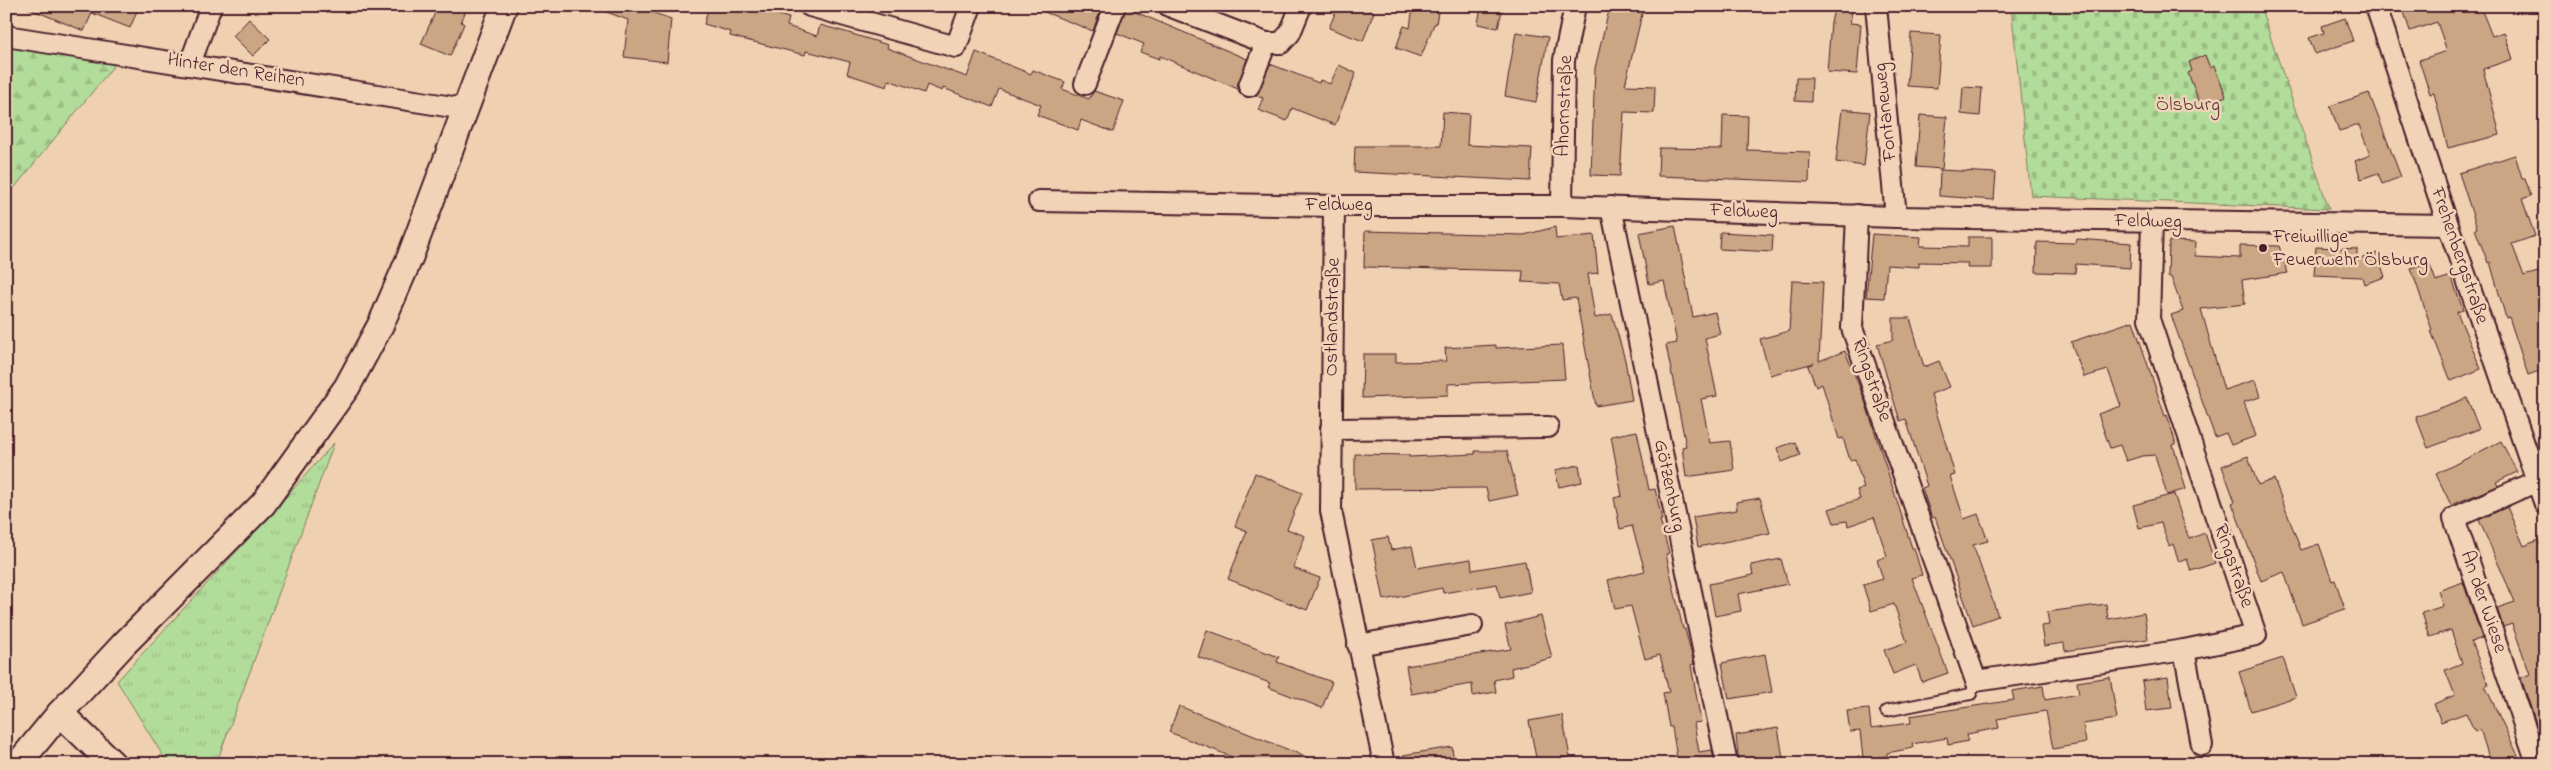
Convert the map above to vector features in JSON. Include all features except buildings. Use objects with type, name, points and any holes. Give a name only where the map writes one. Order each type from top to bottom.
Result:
[{"type":"street","points":[[190,64],[212,6]]},
{"type":"street","points":[[18,764],[60,713],[124,644],[263,504],[347,387],[381,324],[410,256],[504,6]]},
{"type":"street","points":[[810,6],[956,47],[971,6]]},
{"type":"street","points":[[1085,84],[1115,6]]},
{"type":"street","points":[[1169,6],[1266,43],[1281,43],[1290,33],[1301,6]]},
{"type":"street","name":"Ahornstraße","points":[[1562,206],[1564,60],[1575,6]]},
{"type":"street","name":"Fontaneweg","points":[[1876,6],[1896,217]]},
{"type":"street","name":"Frehenbergstraße","points":[[2376,6],[2448,225],[2536,454],[2537,481],[2545,504]]},
{"type":"street","name":"Hinter den Reihen","points":[[6,36],[465,108]]},
{"type":"street","points":[[1249,86],[1266,43]]},
{"type":"street","name":"Feldweg","points":[[1039,201],[1334,206],[1562,206],[1896,217],[2448,225]]},
{"type":"street","name":"Ostlandstraße","points":[[1334,206],[1331,511],[1384,764]]},
{"type":"street","name":"Götzenburg","points":[[1611,207],[1727,764]]},
{"type":"street","name":"Ringstraße","points":[[1857,215],[1852,328],[1976,681],[2184,650],[2256,635],[2149,319],[2152,222]]},
{"type":"street","points":[[1331,429],[1548,427]]},
{"type":"street","name":"An der Wiese","points":[[2537,481],[2454,518],[2537,763],[2545,759]]},
{"type":"street","points":[[1358,644],[1472,625]]},
{"type":"street","points":[[2184,650],[2202,745]]},
{"type":"street","points":[[60,713],[113,764]]},
{"type":"lane","points":[[1886,710],[1971,694],[1976,681]]},
{"type":"green space","name":"Ölsburg","points":[[2011,6],[2260,6],[2329,209],[2031,196]]},
{"type":"green space","points":[[6,39],[120,58],[6,198]]},
{"type":"green space","points":[[334,443],[216,764],[168,764],[117,681]]},
{"type":"place","name":"Freiwillige Feuerwehr Ölsburg","points":[[2263,248]]}]
